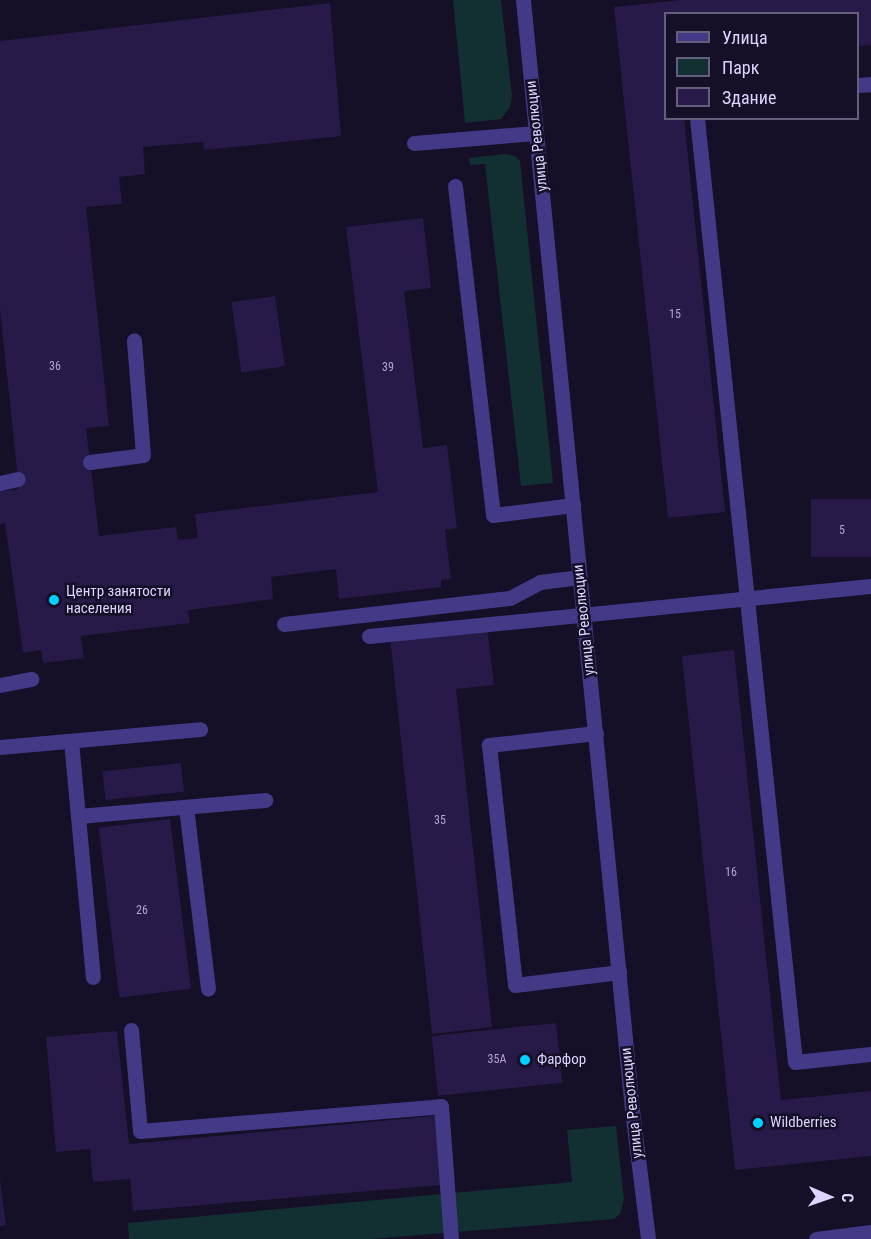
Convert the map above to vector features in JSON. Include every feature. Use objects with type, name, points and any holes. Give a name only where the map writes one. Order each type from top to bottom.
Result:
[{"type":"street","name":"улица Революции","points":[[523,0],[619,972],[648,1239]]},
{"type":"street","points":[[697,120],[745,598],[795,1062],[871,1054]]},
{"type":"street","points":[[414,142],[536,133]]},
{"type":"street","points":[[455,186],[493,515],[573,505]]},
{"type":"street","points":[[90,462],[143,455],[134,340]]},
{"type":"street","points":[[0,483],[18,478]]},
{"type":"street","points":[[284,624],[510,598],[540,582],[580,577]]},
{"type":"street","points":[[369,636],[871,586]]},
{"type":"street","points":[[0,685],[31,679]]},
{"type":"street","points":[[0,747],[200,729]]},
{"type":"street","points":[[596,733],[489,745],[515,985],[619,972]]},
{"type":"street","points":[[71,741],[93,977]]},
{"type":"street","points":[[78,816],[265,800]]},
{"type":"street","points":[[186,807],[208,989]]},
{"type":"street","points":[[131,1030],[140,1131],[441,1106],[451,1239]]},
{"type":"street","points":[[816,1239],[871,1232]]},
{"type":"green space","points":[[453,0],[501,0],[512,97],[510,107],[501,119],[465,123]]},
{"type":"green space","points":[[505,154],[515,156],[520,161],[553,483],[521,486],[485,164],[470,165],[469,158]]},
{"type":"green space","points":[[616,1126],[624,1199],[620,1214],[614,1219],[371,1239],[129,1239],[128,1223],[572,1182],[567,1130]]},
{"type":"building","points":[[681,0],[871,0],[871,45],[859,46],[859,12],[664,12],[664,120],[684,120],[725,512],[668,518],[614,7]]},
{"type":"building","points":[[330,3],[341,136],[204,150],[203,142],[143,147],[145,174],[119,177],[122,204],[86,207],[109,426],[86,428],[99,536],[176,527],[178,540],[198,538],[195,514],[378,492],[346,227],[423,218],[431,288],[404,291],[423,448],[447,445],[457,528],[445,530],[451,579],[441,580],[441,587],[339,599],[336,569],[271,577],[273,599],[188,610],[190,623],[81,636],[84,658],[43,663],[41,650],[23,653],[5,523],[0,524],[0,491],[19,489],[0,309],[0,41]]},
{"type":"building","points":[[275,296],[285,366],[241,372],[231,302]]},
{"type":"building","points":[[811,499],[871,499],[871,557],[811,557]]},
{"type":"building","points":[[487,627],[494,685],[456,689],[492,1027],[432,1034],[390,637]]},
{"type":"building","points":[[734,650],[781,1100],[871,1091],[871,1156],[735,1170],[682,656]]},
{"type":"building","points":[[181,763],[184,792],[105,800],[102,771]]},
{"type":"building","points":[[170,819],[191,989],[119,997],[99,828]]},
{"type":"building","points":[[556,1023],[562,1083],[438,1096],[432,1036]]},
{"type":"building","points":[[117,1031],[129,1144],[435,1116],[441,1185],[133,1211],[130,1179],[93,1182],[90,1149],[56,1152],[46,1037]]},
{"type":"building","points":[[0,1179],[6,1225],[0,1226]]},
{"type":"place","name":"Центр занятости населения","points":[[54,600]]},
{"type":"place","name":"Фарфор","points":[[525,1060]]},
{"type":"place","name":"Wildberries","points":[[758,1123]]}]
